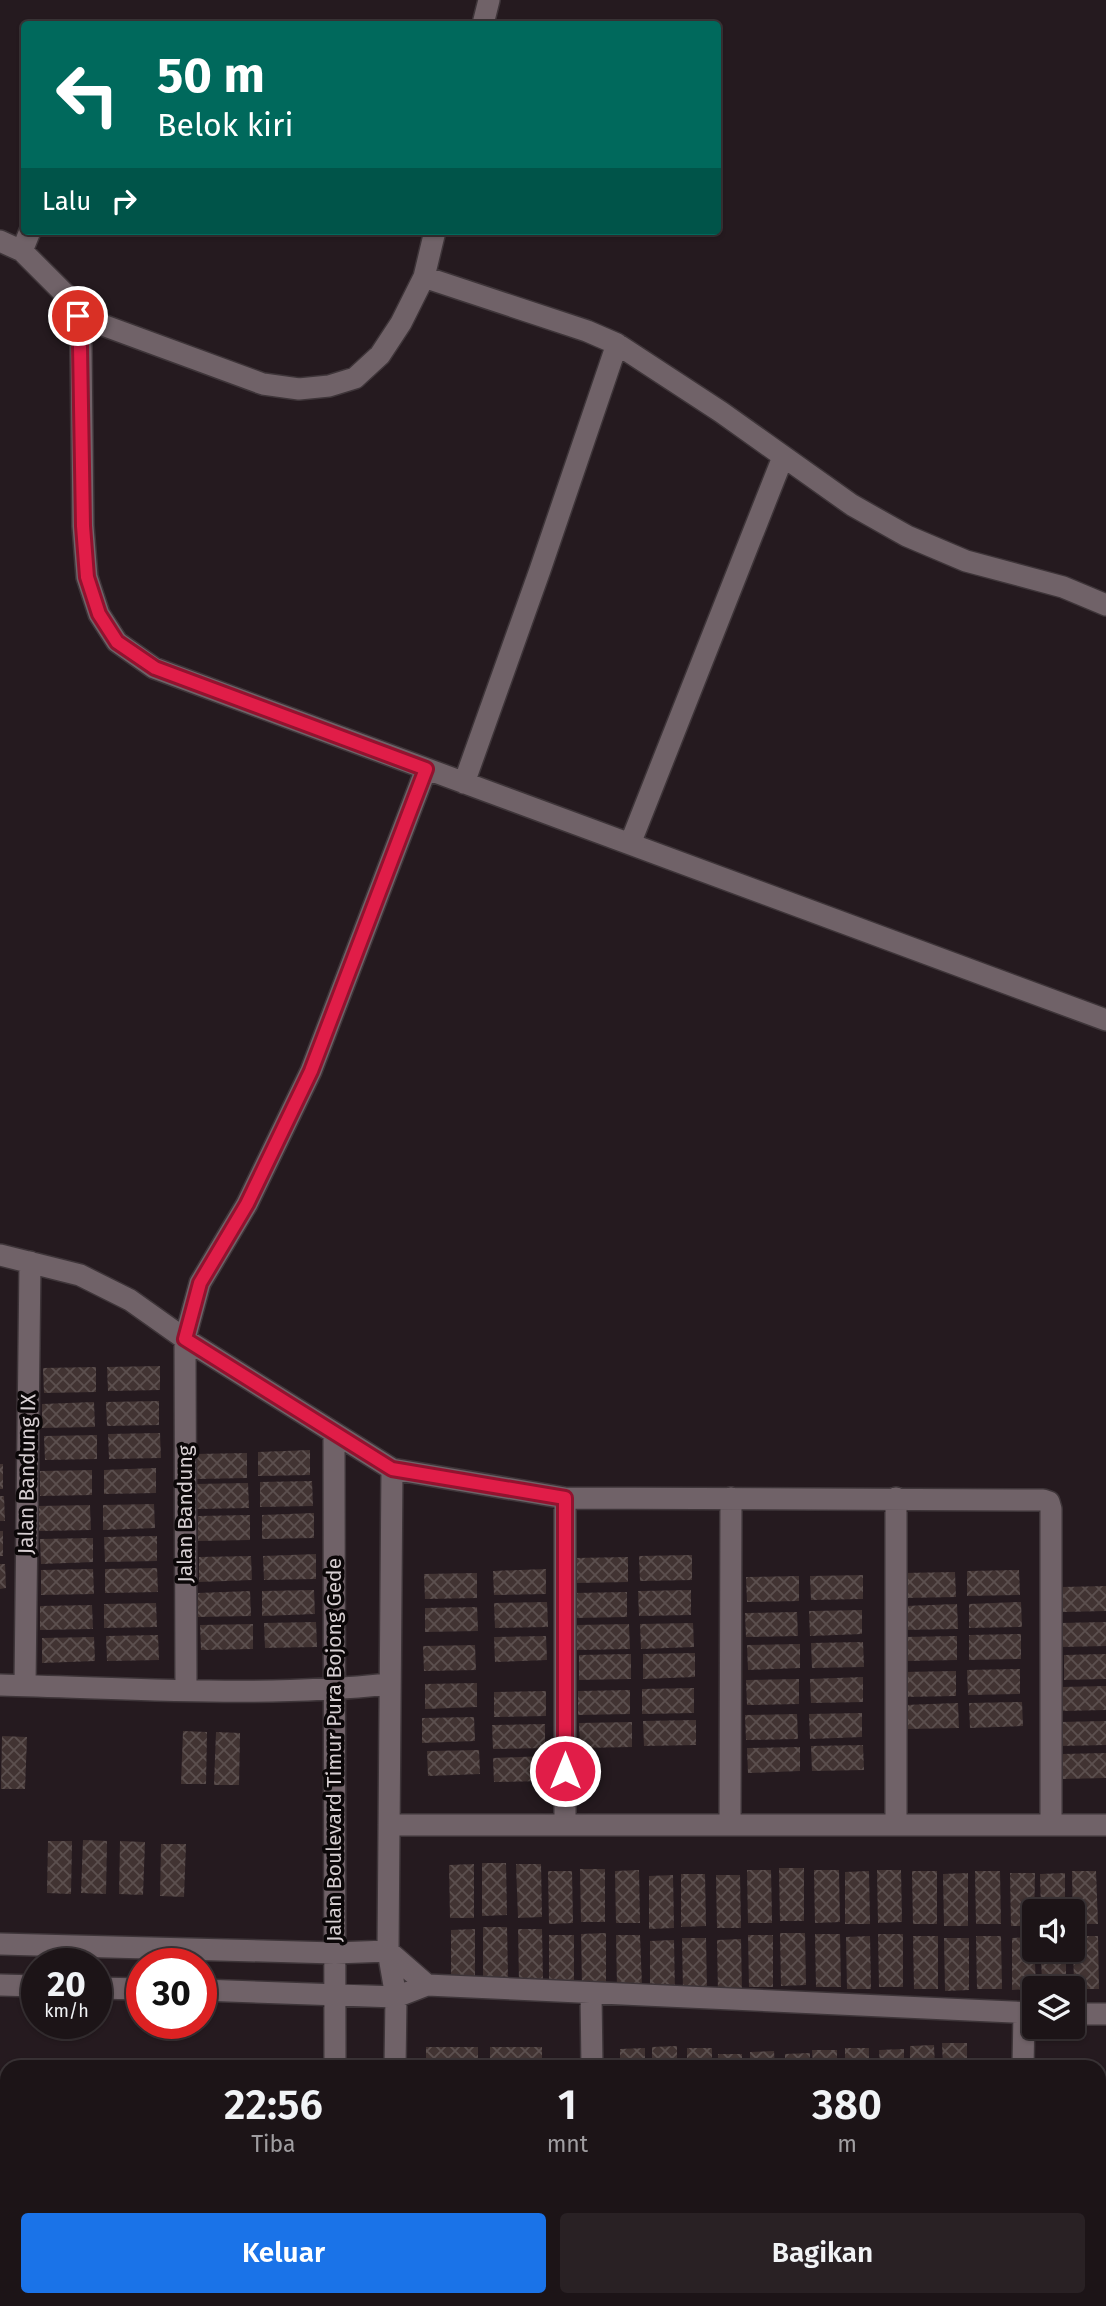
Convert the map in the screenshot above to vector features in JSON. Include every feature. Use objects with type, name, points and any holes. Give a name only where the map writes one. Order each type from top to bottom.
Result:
[{"type":"street","points":[[484,21],[489,0]]},
{"type":"street","points":[[22,251],[28,235]]},
{"type":"street","points":[[78,316],[263,384],[299,389],[329,386],[355,378],[380,355],[401,323],[424,277],[434,235]]},
{"type":"street","points":[[0,241],[22,251],[65,294],[78,316],[83,526],[87,577],[99,614],[117,642],[155,668],[1106,1020]]},
{"type":"street","points":[[424,277],[587,331],[617,344],[852,505],[907,536],[966,561],[1063,587],[1106,605]]},
{"type":"street","points":[[464,783],[617,344]]},
{"type":"street","points":[[629,844],[783,457]]},
{"type":"street","name":"Jalan Bandung","points":[[186,1689],[185,1339],[200,1283],[247,1204],[311,1071],[426,769]]},
{"type":"street","points":[[0,1255],[80,1275],[130,1300],[185,1339],[392,1469],[565,1498],[896,1498],[1049,1502],[1051,1825]]},
{"type":"street","name":"Jalan Bandung IX","points":[[25,1685],[30,1262]]},
{"type":"street","name":"Jalan Boulevard Timur Pura Bojong Gede","points":[[334,1433],[335,2060]]},
{"type":"street","points":[[392,1469],[388,1951],[396,1997],[395,2060]]},
{"type":"street","points":[[565,1498],[565,1825]]},
{"type":"street","points":[[730,1498],[730,1825]]},
{"type":"street","points":[[896,1498],[896,1825]]},
{"type":"street","points":[[0,1685],[335,1690],[389,1684]]},
{"type":"street","points":[[389,1825],[1106,1825]]},
{"type":"street","points":[[0,1944],[335,1953],[388,1951],[428,1985]]},
{"type":"street","points":[[0,1985],[21,1986]]},
{"type":"street","points":[[217,1990],[396,1997],[428,1985],[1022,2013]]},
{"type":"street","points":[[591,1994],[592,2060]]},
{"type":"street","points":[[1085,2014],[1106,2014]]},
{"type":"street","points":[[1024,2060],[1026,2039]]},
{"type":"building","points":[[160,1366],[160,1390],[108,1391],[107,1367]]},
{"type":"building","points":[[96,1367],[96,1392],[44,1393],[43,1368]]},
{"type":"building","points":[[159,1401],[159,1425],[107,1426],[106,1402]]},
{"type":"building","points":[[94,1402],[95,1427],[42,1428],[42,1404]]},
{"type":"building","points":[[160,1433],[161,1458],[109,1459],[108,1434]]},
{"type":"building","points":[[97,1435],[97,1459],[45,1460],[44,1436]]},
{"type":"building","points":[[310,1450],[310,1475],[258,1476],[258,1452]]},
{"type":"building","points":[[247,1453],[247,1478],[195,1479],[195,1454]]},
{"type":"building","points":[[0,1464],[3,1464],[3,1489],[0,1489]]},
{"type":"building","points":[[156,1468],[156,1493],[104,1494],[104,1470]]},
{"type":"building","points":[[92,1470],[92,1495],[40,1496],[40,1471]]},
{"type":"building","points":[[312,1481],[313,1506],[260,1507],[260,1482]]},
{"type":"building","points":[[248,1483],[249,1508],[196,1509],[195,1484]]},
{"type":"building","points":[[0,1496],[4,1496],[5,1521],[0,1521]]},
{"type":"building","points":[[154,1504],[155,1528],[103,1530],[103,1505]]},
{"type":"building","points":[[90,1505],[91,1530],[39,1531],[38,1506]]},
{"type":"building","points":[[314,1513],[314,1538],[262,1539],[262,1515]]},
{"type":"building","points":[[250,1515],[250,1540],[198,1541],[198,1516]]},
{"type":"building","points":[[0,1531],[3,1531],[3,1556],[0,1556]]},
{"type":"building","points":[[157,1536],[157,1561],[105,1562],[104,1537]]},
{"type":"building","points":[[93,1538],[93,1562],[41,1564],[40,1539]]},
{"type":"building","points":[[316,1554],[316,1579],[264,1580],[263,1556]]},
{"type":"building","points":[[692,1555],[692,1580],[640,1581],[639,1556]]},
{"type":"building","points":[[251,1556],[252,1580],[199,1582],[199,1557]]},
{"type":"building","points":[[628,1557],[628,1582],[576,1583],[575,1558]]},
{"type":"building","points":[[0,1564],[5,1564],[6,1588],[0,1589]]},
{"type":"building","points":[[157,1568],[158,1592],[105,1593],[105,1569]]},
{"type":"building","points":[[93,1569],[94,1594],[41,1595],[41,1570]]},
{"type":"building","points":[[546,1569],[546,1594],[494,1595],[493,1571]]},
{"type":"building","points":[[1019,1570],[1020,1595],[967,1596],[967,1571]]},
{"type":"building","points":[[955,1572],[956,1597],[903,1598],[903,1573]]},
{"type":"building","points":[[477,1573],[477,1598],[425,1599],[424,1574]]},
{"type":"building","points":[[863,1575],[863,1599],[811,1600],[810,1576]]},
{"type":"building","points":[[799,1576],[799,1601],[747,1602],[746,1577]]},
{"type":"building","points":[[1106,1586],[1106,1611],[1063,1612],[1062,1587]]},
{"type":"building","points":[[314,1590],[315,1614],[262,1616],[262,1591]]},
{"type":"building","points":[[691,1590],[691,1615],[639,1616],[638,1591]]},
{"type":"building","points":[[250,1591],[251,1616],[198,1617],[198,1593]]},
{"type":"building","points":[[627,1592],[627,1617],[575,1618],[574,1593]]},
{"type":"building","points":[[547,1602],[548,1627],[495,1628],[494,1603]]},
{"type":"building","points":[[1021,1602],[1022,1627],[969,1628],[969,1604]]},
{"type":"building","points":[[156,1603],[157,1627],[104,1628],[104,1604]]},
{"type":"building","points":[[957,1604],[958,1629],[905,1630],[905,1606]]},
{"type":"building","points":[[92,1605],[93,1629],[40,1630],[40,1606]]},
{"type":"building","points":[[477,1607],[478,1631],[425,1632],[425,1608]]},
{"type":"building","points":[[862,1610],[862,1634],[810,1636],[809,1611]]},
{"type":"building","points":[[797,1612],[798,1636],[746,1637],[745,1613]]},
{"type":"building","points":[[316,1622],[317,1647],[265,1648],[264,1623]]},
{"type":"building","points":[[1106,1622],[1106,1646],[1062,1647],[1061,1623]]},
{"type":"building","points":[[693,1623],[694,1647],[641,1649],[640,1624]]},
{"type":"building","points":[[253,1624],[253,1649],[201,1650],[200,1625]]},
{"type":"building","points":[[629,1624],[630,1649],[577,1650],[576,1625]]},
{"type":"building","points":[[1021,1634],[1021,1659],[969,1660],[969,1635]]},
{"type":"building","points":[[158,1635],[159,1660],[107,1661],[106,1636]]},
{"type":"building","points":[[546,1636],[547,1660],[495,1662],[494,1637]]},
{"type":"building","points":[[957,1636],[957,1660],[905,1661],[905,1637]]},
{"type":"building","points":[[94,1637],[95,1661],[42,1663],[42,1638]]},
{"type":"building","points":[[863,1642],[864,1667],[812,1668],[811,1643]]},
{"type":"building","points":[[800,1644],[800,1668],[748,1670],[747,1645]]},
{"type":"building","points":[[475,1645],[476,1670],[424,1671],[423,1646]]},
{"type":"building","points":[[695,1653],[695,1677],[643,1679],[643,1654]]},
{"type":"building","points":[[631,1654],[631,1679],[579,1680],[579,1655]]},
{"type":"building","points":[[1106,1654],[1106,1679],[1064,1680],[1064,1655]]},
{"type":"building","points":[[1020,1669],[1020,1694],[968,1695],[967,1670]]},
{"type":"building","points":[[956,1671],[956,1696],[904,1697],[904,1672]]},
{"type":"building","points":[[863,1677],[863,1702],[811,1703],[810,1679]]},
{"type":"building","points":[[799,1679],[799,1704],[747,1705],[746,1680]]},
{"type":"building","points":[[477,1683],[477,1707],[425,1709],[425,1684]]},
{"type":"building","points":[[1106,1686],[1106,1710],[1061,1711],[1061,1687]]},
{"type":"building","points":[[694,1688],[694,1713],[642,1714],[642,1689]]},
{"type":"building","points":[[630,1690],[630,1714],[578,1715],[578,1691]]},
{"type":"building","points":[[546,1691],[546,1716],[494,1717],[494,1692]]},
{"type":"building","points":[[1022,1702],[1023,1726],[970,1728],[969,1703]]},
{"type":"building","points":[[958,1703],[959,1728],[906,1729],[905,1705]]},
{"type":"building","points":[[862,1713],[862,1737],[810,1739],[809,1714]]},
{"type":"building","points":[[797,1714],[798,1739],[746,1740],[745,1715]]},
{"type":"building","points":[[474,1717],[475,1741],[422,1743],[422,1718]]},
{"type":"building","points":[[696,1720],[696,1745],[644,1746],[643,1721]]},
{"type":"building","points":[[1106,1721],[1106,1745],[1060,1746],[1060,1722]]},
{"type":"building","points":[[632,1722],[632,1747],[580,1748],[579,1723]]},
{"type":"building","points":[[545,1724],[545,1748],[493,1749],[492,1725]]},
{"type":"building","points":[[183,1731],[207,1732],[206,1784],[181,1784]]},
{"type":"building","points":[[216,1732],[240,1733],[239,1785],[214,1785]]},
{"type":"building","points":[[2,1736],[27,1737],[25,1789],[1,1789]]},
{"type":"building","points":[[863,1745],[864,1770],[812,1771],[811,1746]]},
{"type":"building","points":[[800,1747],[800,1771],[748,1773],[747,1748]]},
{"type":"building","points":[[479,1750],[480,1774],[428,1776],[427,1751]]},
{"type":"building","points":[[1106,1753],[1106,1778],[1062,1779],[1062,1754]]},
{"type":"building","points":[[546,1756],[546,1781],[494,1782],[493,1758]]},
{"type":"building","points":[[83,1840],[107,1841],[106,1894],[81,1893]]},
{"type":"building","points":[[48,1841],[72,1841],[71,1894],[47,1893]]},
{"type":"building","points":[[120,1841],[145,1842],[143,1895],[119,1894]]},
{"type":"building","points":[[161,1844],[186,1844],[184,1897],[160,1896]]},
{"type":"building","points":[[482,1863],[506,1863],[507,1915],[482,1916]]},
{"type":"building","points":[[474,1864],[474,1918],[450,1918],[449,1865]]},
{"type":"building","points":[[516,1864],[541,1864],[542,1917],[518,1918]]},
{"type":"building","points":[[779,1868],[804,1868],[804,1921],[780,1921]]},
{"type":"building","points":[[580,1869],[605,1869],[605,1922],[581,1922]]},
{"type":"building","points":[[639,1870],[640,1923],[616,1923],[615,1871]]},
{"type":"building","points":[[747,1870],[771,1870],[772,1923],[748,1923]]},
{"type":"building","points":[[814,1870],[839,1870],[840,1922],[815,1923]]},
{"type":"building","points":[[877,1870],[901,1870],[902,1922],[878,1923]]},
{"type":"building","points":[[548,1871],[572,1871],[573,1923],[549,1924]]},
{"type":"building","points":[[869,1871],[870,1924],[845,1924],[845,1872]]},
{"type":"building","points":[[912,1871],[937,1871],[937,1924],[913,1924]]},
{"type":"building","points":[[975,1871],[1000,1871],[1001,1924],[976,1924]]},
{"type":"building","points":[[1072,1871],[1096,1871],[1098,1924],[1085,1924],[1085,1899],[1073,1899]]},
{"type":"building","points":[[968,1873],[968,1926],[944,1926],[943,1874]]},
{"type":"building","points":[[1010,1873],[1035,1873],[1035,1899],[1022,1899],[1022,1926],[1011,1926]]},
{"type":"building","points":[[1065,1873],[1065,1899],[1041,1899],[1040,1874]]},
{"type":"building","points":[[681,1874],[705,1874],[706,1926],[681,1927]]},
{"type":"building","points":[[673,1875],[674,1928],[649,1929],[649,1876]]},
{"type":"building","points":[[716,1875],[740,1875],[741,1928],[717,1928]]},
{"type":"building","points":[[483,1927],[507,1927],[508,1980],[483,1980]]},
{"type":"building","points":[[475,1929],[475,1982],[451,1982],[451,1930]]},
{"type":"building","points":[[518,1929],[542,1929],[543,1982],[519,1982]]},
{"type":"building","points":[[606,1933],[606,1986],[582,1986],[581,1934]]},
{"type":"building","points":[[780,1933],[805,1933],[806,1985],[781,1986]]},
{"type":"building","points":[[815,1934],[840,1934],[841,1987],[816,1987]]},
{"type":"building","points":[[878,1934],[903,1934],[903,1987],[879,1987]]},
{"type":"building","points":[[549,1935],[574,1935],[574,1988],[549,1989]]},
{"type":"building","points":[[616,1935],[640,1935],[642,1987],[617,1988]]},
{"type":"building","points":[[748,1935],[773,1935],[773,1987],[749,1987]]},
{"type":"building","points":[[870,1936],[871,1989],[847,1989],[846,1937]]},
{"type":"building","points":[[913,1936],[938,1936],[938,1989],[914,1989]]},
{"type":"building","points":[[976,1936],[1001,1936],[1002,1989],[977,1989]]},
{"type":"building","points":[[1085,1936],[1098,1936],[1099,1989],[1085,1989],[1085,1976],[1074,1976],[1073,1962],[1085,1962]]},
{"type":"building","points":[[682,1938],[706,1938],[707,1991],[683,1991]]},
{"type":"building","points":[[944,1938],[969,1938],[969,1990],[945,1991]]},
{"type":"building","points":[[1012,1938],[1022,1938],[1022,1962],[1035,1962],[1036,1976],[1022,1976],[1022,1989],[1012,1990]]},
{"type":"building","points":[[741,1939],[742,1992],[718,1993],[717,1940]]},
{"type":"building","points":[[674,1940],[675,1993],[650,1993],[650,1941]]},
{"type":"building","points":[[1041,1962],[1066,1962],[1066,1976],[1042,1976]]},
{"type":"building","points":[[942,2043],[967,2043],[967,2060],[943,2060]]},
{"type":"building","points":[[934,2045],[935,2060],[910,2060],[910,2046]]},
{"type":"building","points":[[677,2046],[677,2060],[652,2060],[652,2047]]},
{"type":"building","points":[[426,2047],[478,2047],[478,2060],[426,2060]]},
{"type":"building","points":[[490,2047],[542,2047],[542,2060],[490,2060]]},
{"type":"building","points":[[645,2048],[645,2060],[620,2060],[620,2049]]},
{"type":"building","points":[[687,2048],[712,2048],[712,2060],[687,2060]]},
{"type":"building","points":[[845,2048],[869,2048],[869,2060],[845,2060]]},
{"type":"building","points":[[904,2049],[904,2060],[880,2060],[879,2050]]},
{"type":"building","points":[[812,2050],[837,2050],[837,2060],[813,2060]]},
{"type":"building","points":[[774,2051],[775,2060],[750,2060],[750,2052]]},
{"type":"building","points":[[810,2053],[810,2060],[785,2060],[785,2054]]},
{"type":"building","points":[[718,2054],[742,2054],[742,2060],[718,2060]]},
{"type":"route","points":[[78,316],[83,526],[87,577],[99,614],[117,642],[155,668],[426,769],[311,1071],[247,1204],[200,1283],[185,1339],[392,1469],[565,1498],[565,1771]]}]
